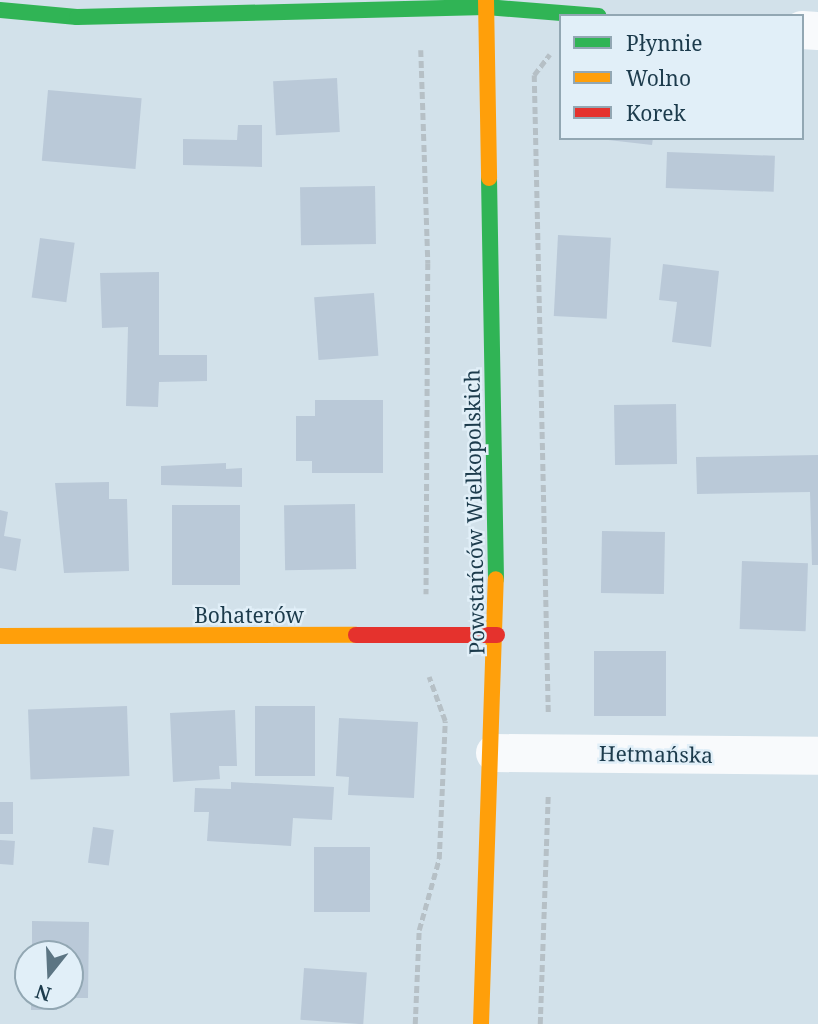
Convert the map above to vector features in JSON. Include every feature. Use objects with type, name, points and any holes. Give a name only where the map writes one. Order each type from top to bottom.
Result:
[{"type":"street","points":[[0,10],[77,17],[486,4],[570,14]]},
{"type":"street","name":"Powstańców Wielkopolskich","points":[[481,1024],[495,753],[497,635],[486,4]]},
{"type":"street","name":"Bohaterów","points":[[0,636],[497,635]]},
{"type":"street","name":"Hetmańska","points":[[495,753],[818,756]]},
{"type":"path","points":[[540,1024],[549,753],[534,75],[557,44],[556,13]]},
{"type":"path","points":[[415,1024],[419,930],[439,859],[445,721],[425,667],[423,636],[428,263],[421,39]]},
{"type":"building","points":[[337,78],[340,132],[276,135],[273,81]]},
{"type":"building","points":[[48,90],[142,98],[135,169],[42,161]]},
{"type":"building","points":[[238,125],[262,125],[262,167],[183,165],[183,139],[237,140]]},
{"type":"building","points":[[608,140],[653,140],[652,145]]},
{"type":"building","points":[[667,152],[775,156],[774,192],[666,188]]},
{"type":"building","points":[[375,186],[376,244],[301,245],[300,187]]},
{"type":"building","points":[[558,235],[611,238],[607,319],[554,316]]},
{"type":"building","points":[[40,238],[75,243],[66,302],[32,297]]},
{"type":"building","points":[[663,264],[719,271],[711,347],[672,342],[677,302],[659,300]]},
{"type":"building","points":[[159,272],[159,355],[207,355],[207,381],[159,382],[158,407],[126,406],[128,327],[102,328],[100,273]]},
{"type":"building","points":[[374,293],[378,356],[319,360],[314,297]]},
{"type":"building","points":[[315,400],[383,400],[383,473],[312,473],[312,461],[296,461],[296,416],[315,416]]},
{"type":"building","points":[[676,404],[677,464],[615,465],[614,405]]},
{"type":"building","points":[[818,455],[818,565],[812,565],[810,492],[697,494],[696,457]]},
{"type":"building","points":[[226,463],[226,469],[242,468],[242,487],[161,485],[161,466]]},
{"type":"building","points":[[109,482],[109,499],[127,499],[129,571],[64,573],[55,483]]},
{"type":"building","points":[[355,504],[356,569],[285,570],[284,505]]},
{"type":"building","points":[[172,505],[240,505],[240,585],[172,585]]},
{"type":"building","points":[[0,510],[8,512],[4,536],[21,539],[16,571],[0,568]]},
{"type":"building","points":[[602,531],[665,532],[664,594],[601,593]]},
{"type":"building","points":[[742,561],[808,563],[806,631],[740,629]]},
{"type":"building","points":[[594,651],[666,651],[666,716],[594,716]]},
{"type":"building","points":[[127,706],[129,776],[31,779],[28,709]]},
{"type":"building","points":[[255,706],[315,706],[315,776],[255,776]]},
{"type":"building","points":[[235,710],[237,766],[219,766],[220,779],[173,782],[170,713]]},
{"type":"building","points":[[339,718],[418,722],[414,798],[348,795],[349,777],[336,776]]},
{"type":"building","points":[[231,782],[334,787],[332,820],[293,818],[291,846],[207,841],[209,812],[194,812],[195,788],[231,789]]},
{"type":"building","points":[[0,802],[13,802],[13,834],[0,834]]},
{"type":"building","points":[[93,827],[114,830],[109,866],[88,863]]},
{"type":"building","points":[[0,840],[15,841],[13,865],[0,864]]},
{"type":"building","points":[[314,847],[370,847],[370,912],[314,912]]},
{"type":"building","points":[[32,921],[89,922],[88,998],[84,998],[84,940],[32,940]]},
{"type":"building","points":[[304,968],[367,972],[363,1024],[300,1020]]},
{"type":"traffic: fast","points":[[0,10],[77,17],[486,7],[574,14]]},
{"type":"traffic: fast","points":[[489,178],[496,579]]},
{"type":"traffic: slow","points":[[486,0],[489,178]]},
{"type":"traffic: slow","points":[[481,1024],[496,579]]},
{"type":"traffic: slow","points":[[0,636],[356,635]]},
{"type":"traffic: jam","points":[[356,635],[497,635]]}]
